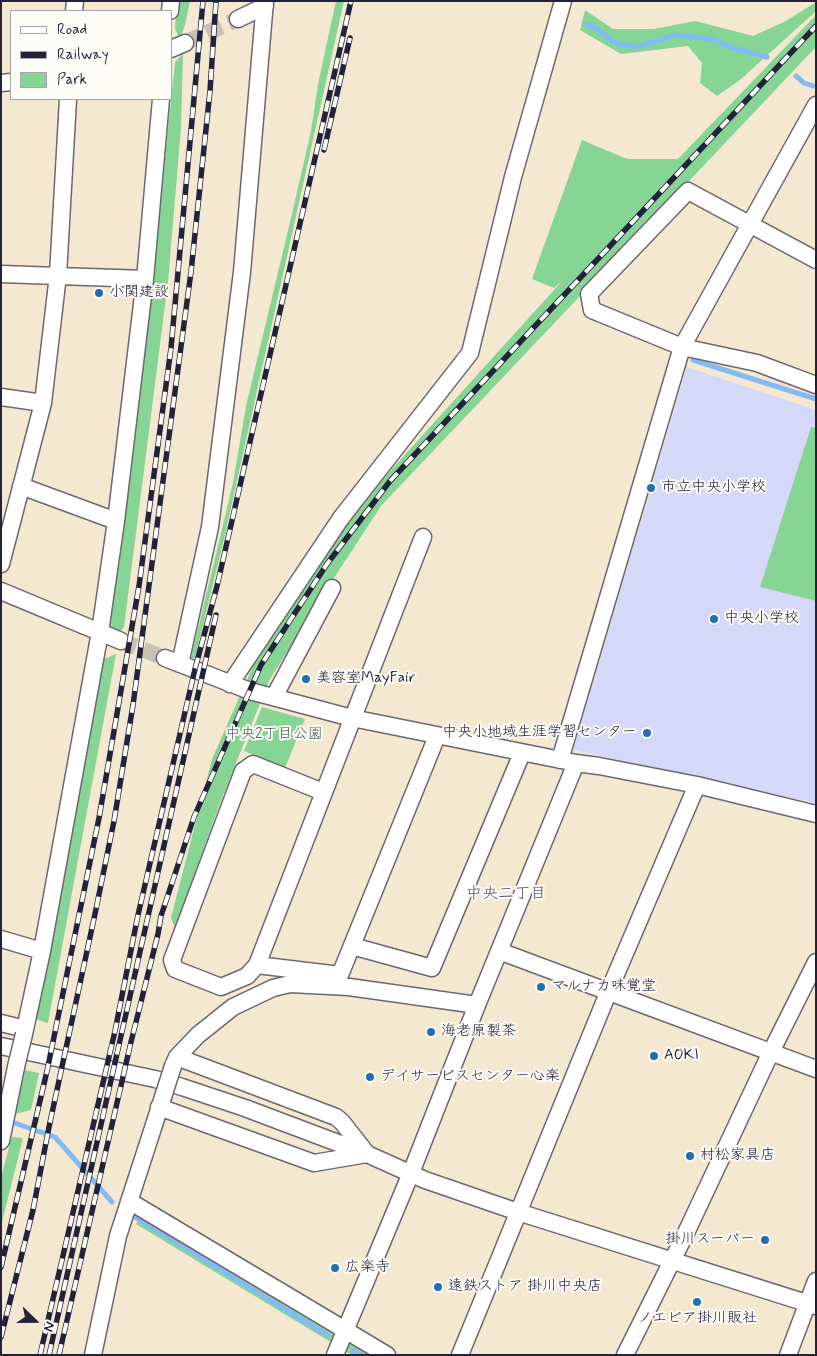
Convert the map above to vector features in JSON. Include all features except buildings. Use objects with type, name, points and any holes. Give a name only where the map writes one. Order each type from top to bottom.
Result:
[{"type":"street","points":[[230,684],[341,518],[470,353],[513,177],[563,1]]},
{"type":"street","points":[[265,3],[242,272],[210,527],[173,661],[230,684],[352,718],[568,762],[600,766],[697,785],[816,814]]},
{"type":"street","points":[[238,19],[265,3]]},
{"type":"street","points":[[1,564],[6,524],[21,486],[43,403],[58,275],[68,100]]},
{"type":"street","points":[[3,1130],[11,1071],[24,1031],[42,951],[100,632],[116,520],[145,279],[161,100]]},
{"type":"street","points":[[335,1355],[411,1173],[498,951],[568,762],[682,347],[816,105]]},
{"type":"street","points":[[816,260],[688,192],[589,294],[592,310],[682,347],[757,363],[816,385]]},
{"type":"street","points":[[1,274],[145,279]]},
{"type":"street","points":[[1,398],[43,403]]},
{"type":"street","points":[[21,486],[116,520]]},
{"type":"street","points":[[323,792],[253,764],[243,771],[172,960],[175,969],[221,987],[247,976],[257,965],[423,537]]},
{"type":"street","points":[[274,697],[332,588]]},
{"type":"street","points":[[1,591],[121,641]]},
{"type":"street","points":[[257,965],[340,975],[437,736]]},
{"type":"street","points":[[352,946],[432,968],[522,752]]},
{"type":"street","points":[[460,1355],[608,993],[697,785]]},
{"type":"street","points":[[1,939],[42,951]]},
{"type":"street","points":[[498,951],[816,1069]]},
{"type":"street","points":[[625,1355],[816,962]]},
{"type":"street","points":[[93,1355],[118,1236],[161,1102],[175,1062],[198,1035],[234,1007],[273,988],[290,984],[349,987],[477,1005]]},
{"type":"street","points":[[1,1023],[24,1031]]},
{"type":"street","points":[[1,1046],[155,1079],[182,1087],[367,1154],[425,1180],[518,1212],[812,1305]]},
{"type":"street","points":[[175,1062],[336,1118],[342,1122],[367,1154]]},
{"type":"street","points":[[161,1102],[314,1163],[367,1154]]},
{"type":"street","points":[[127,1207],[387,1355]]},
{"type":"street","points":[[788,1355],[812,1305],[816,1281]]},
{"type":"shaded area","name":"中央小学校","points":[[687,367],[816,410],[816,803],[573,750]]},
{"type":"green space","points":[[177,1],[190,1],[180,39],[175,29]]},
{"type":"green space","points":[[336,1],[344,1],[224,539],[195,658],[191,658],[233,483],[246,406],[311,131],[318,84]]},
{"type":"green space","points":[[816,2],[816,11],[740,80],[717,96],[700,83],[702,63],[688,46],[621,54],[580,30],[585,10],[613,29],[654,29],[695,21],[753,36],[786,21]]},
{"type":"green space","points":[[816,15],[816,47],[381,506],[269,681],[220,803],[175,928],[171,918],[212,759],[253,666],[363,501],[563,280],[554,288],[532,279],[582,140],[627,159],[678,159]]},
{"type":"green space","points":[[183,54],[181,128],[168,282],[124,627],[120,632],[107,624],[125,518],[175,62]]},
{"type":"green space","points":[[811,427],[816,428],[816,601],[760,587]]},
{"type":"green space","points":[[116,654],[48,1023],[35,1019],[104,659]]},
{"type":"green space","name":"中央2丁目公園","points":[[262,707],[305,719],[285,768],[244,751]]},
{"type":"green space","points":[[25,1070],[39,1073],[31,1110],[15,1114]]},
{"type":"green space","points":[[12,1137],[23,1138],[1,1226],[1,1177]]},
{"type":"green space","points":[[142,1217],[378,1355],[352,1355],[136,1224]]},
{"type":"waterway","points":[[587,24],[615,43],[637,47],[675,35],[712,39],[733,48],[767,57]]},
{"type":"waterway","points":[[796,76],[804,83],[813,86]]},
{"type":"waterway","points":[[693,360],[816,399]]},
{"type":"waterway","points":[[6,1120],[55,1137],[112,1202]]},
{"type":"waterway","points":[[132,1215],[327,1335]]},
{"type":"waterway","points":[[354,1351],[361,1355]]},
{"type":"tunnel","points":[[185,43],[238,19]]},
{"type":"tunnel","points":[[121,641],[165,658]]},
{"type":"railway","points":[[1,1267],[47,1071],[99,818],[139,586],[171,348],[203,1]]},
{"type":"railway","points":[[1,1337],[33,1210],[95,914],[114,821],[133,705],[191,272],[210,91],[216,1]]},
{"type":"railway","points":[[40,1355],[115,1031],[138,915],[195,669],[217,586],[351,1]]},
{"type":"railway","points":[[59,1355],[161,916],[194,817],[261,665],[327,564],[390,481],[816,26]]},
{"type":"railway","points":[[324,150],[350,38]]},
{"type":"railway","points":[[49,1355],[216,615]]},
{"type":"place","name":"小関建設","points":[[99,293]]},
{"type":"place","name":"市立中央小学校","points":[[651,488]]},
{"type":"place","name":"中央小学校","points":[[714,619]]},
{"type":"place","name":"美容室MayFair","points":[[306,679]]},
{"type":"place","name":"中央小地域生涯学習センター","points":[[647,733]]},
{"type":"place","name":"マルナカ味覚堂","points":[[541,987]]},
{"type":"place","name":"海老原製茶","points":[[431,1032]]},
{"type":"place","name":"AOKI","points":[[654,1056]]},
{"type":"place","name":"デイサービスセンター心楽","points":[[370,1077]]},
{"type":"place","name":"村松家具店","points":[[690,1156]]},
{"type":"place","name":"掛川スーパー","points":[[765,1240]]},
{"type":"place","name":"広楽寺","points":[[335,1268]]},
{"type":"place","name":"遠鉄ストア 掛川中央店","points":[[438,1287]]},
{"type":"place","name":"ノエビア掛川販社","points":[[697,1302]]},
{"type":"district","name":"中央二丁目","points":[[506,895]]}]
